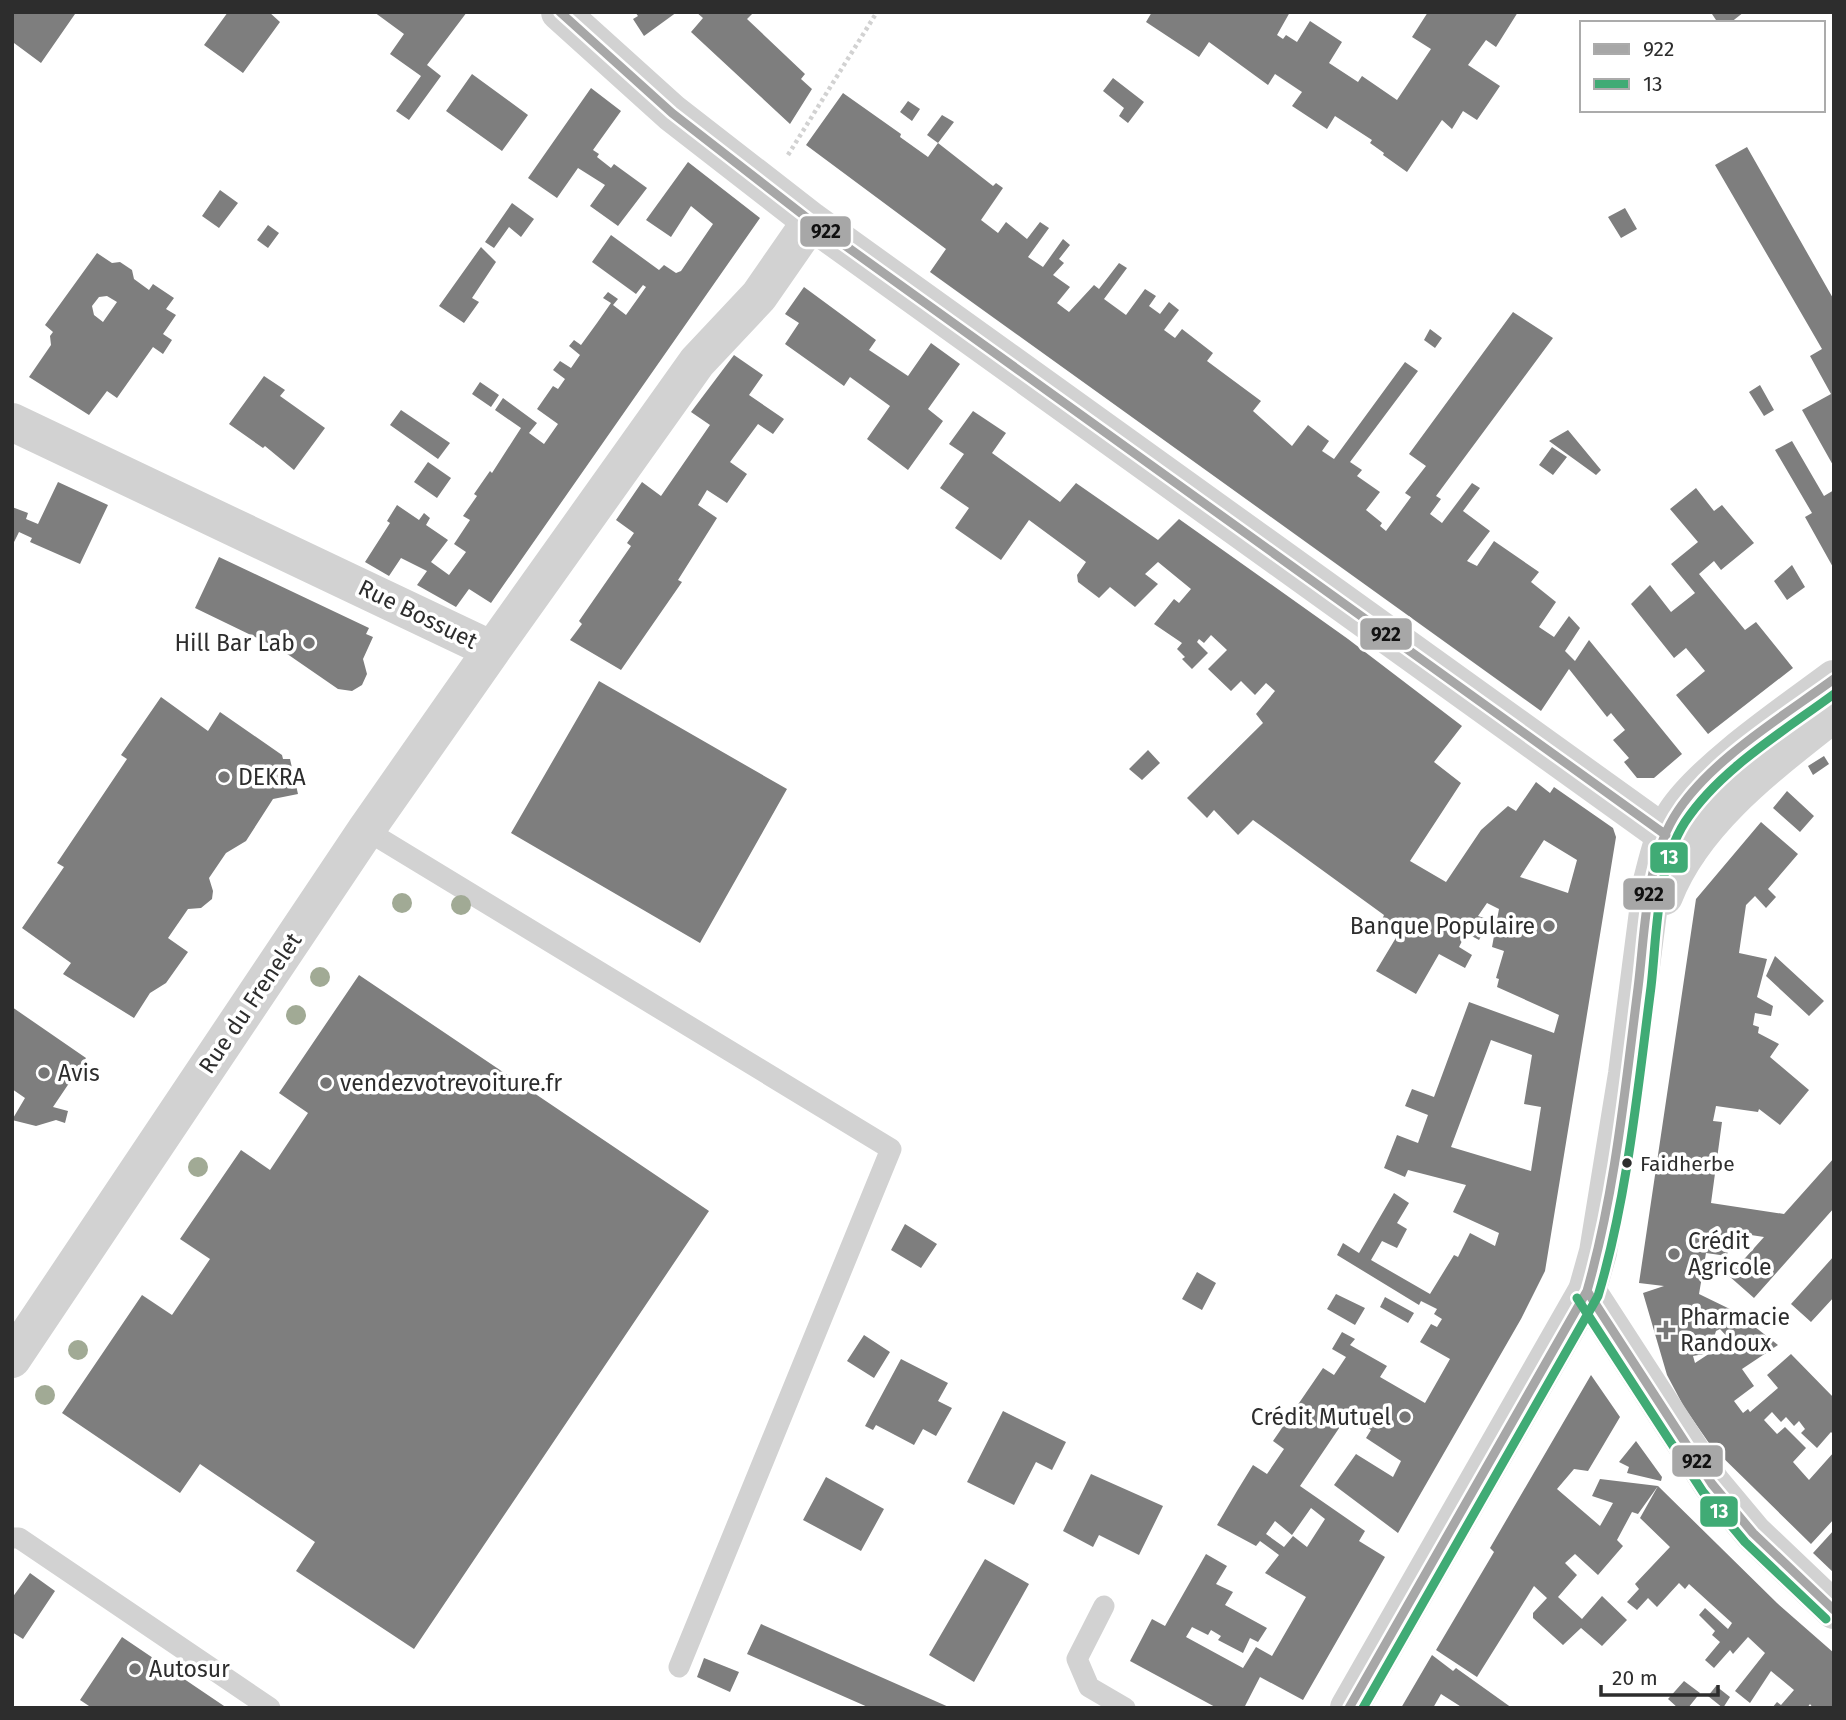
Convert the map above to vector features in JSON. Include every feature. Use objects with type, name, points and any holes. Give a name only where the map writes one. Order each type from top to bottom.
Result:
[{"type":"street","points":[[560,12],[672,113],[767,189],[1677,843]]},
{"type":"street","name":"Rue Bossuet","points":[[12,422],[492,650],[697,362],[759,296],[811,221]]},
{"type":"street","name":"Rue du Frenelet","points":[[12,1359],[366,830],[492,650]]},
{"type":"street","points":[[1349,1708],[1587,1291],[1609,1187],[1641,975],[1677,843],[1676,814],[1708,779],[1834,679]]},
{"type":"street","points":[[1677,843],[1728,805],[1834,713]]},
{"type":"street","points":[[1587,1291],[1712,1484],[1753,1532],[1834,1610]]},
{"type":"lane","points":[[366,830],[891,1149],[679,1667]]},
{"type":"lane","points":[[12,1538],[19,1538],[270,1708]]},
{"type":"lane","points":[[1104,1606],[1077,1659],[1089,1687],[1125,1708]]},
{"type":"path","points":[[767,189],[877,12]]},
{"type":"building","points":[[12,12],[75,14],[41,63],[14,43],[12,45]]},
{"type":"building","points":[[228,12],[269,12],[280,22],[243,73],[204,45]]},
{"type":"building","points":[[374,12],[467,12],[427,65],[441,76],[409,120],[396,111],[421,76],[390,54],[404,34]]},
{"type":"building","points":[[635,12],[677,12],[644,36],[633,19],[638,16]]},
{"type":"building","points":[[696,12],[754,12],[747,19],[805,74],[801,79],[812,89],[790,124],[691,32],[703,18]]},
{"type":"building","points":[[1152,12],[1290,12],[1277,35],[1283,39],[1286,35],[1297,42],[1310,21],[1342,42],[1329,63],[1358,82],[1362,76],[1397,100],[1431,49],[1412,37],[1428,12],[1518,12],[1496,47],[1486,40],[1468,65],[1500,86],[1477,120],[1463,111],[1452,129],[1442,120],[1407,172],[1383,155],[1384,153],[1370,143],[1372,140],[1335,116],[1327,129],[1292,106],[1302,92],[1275,74],[1268,85],[1209,42],[1199,57],[1146,22]]},
{"type":"building","points":[[1744,12],[1733,21],[1717,21],[1712,14]]},
{"type":"building","points":[[472,74],[528,115],[502,151],[446,111]]},
{"type":"building","points":[[1113,78],[1144,102],[1128,123],[1119,116],[1124,108],[1103,91]]},
{"type":"building","points":[[591,88],[621,111],[593,150],[599,154],[597,157],[611,168],[614,164],[647,188],[618,226],[590,206],[605,185],[578,168],[557,198],[528,178]]},
{"type":"building","points":[[843,93],[901,134],[900,137],[928,157],[938,143],[993,186],[996,183],[1003,188],[981,220],[998,233],[1006,222],[1027,239],[1040,222],[1049,228],[1028,257],[1043,267],[1063,239],[1070,245],[1059,259],[1064,263],[1053,275],[1070,287],[1057,303],[1069,312],[1094,285],[1099,289],[1119,263],[1127,268],[1104,299],[1126,315],[1145,289],[1156,296],[1149,306],[1160,314],[1169,302],[1179,310],[1164,330],[1175,338],[1182,329],[1213,353],[1207,361],[1261,401],[1253,411],[1292,446],[1308,425],[1329,441],[1322,451],[1334,459],[1405,362],[1418,371],[1350,462],[1362,470],[1357,476],[1380,492],[1366,510],[1382,523],[1380,526],[1386,531],[1411,497],[1405,493],[1426,466],[1409,454],[1513,312],[1553,338],[1436,496],[1441,499],[1430,514],[1442,523],[1472,483],[1480,488],[1463,511],[1490,531],[1467,561],[1477,566],[1494,541],[1539,572],[1531,582],[1556,602],[1539,627],[1554,637],[1569,616],[1580,628],[1565,651],[1575,661],[1589,640],[1682,754],[1654,778],[1637,778],[1624,762],[1629,758],[1613,740],[1625,730],[1611,713],[1607,717],[1569,669],[1541,711],[930,272],[946,249],[806,145]]},
{"type":"building","points":[[908,101],[920,109],[912,121],[900,112]]},
{"type":"building","points":[[942,115],[954,122],[938,143],[927,135]]},
{"type":"building","points":[[1747,147],[1834,300],[1834,467],[1802,410],[1831,394],[1810,356],[1822,349],[1715,165]]},
{"type":"building","points":[[688,162],[760,218],[491,603],[469,589],[456,607],[417,585],[427,571],[401,558],[389,576],[365,562],[390,523],[387,521],[397,505],[419,520],[424,513],[430,518],[426,525],[448,540],[431,562],[449,575],[466,552],[454,544],[470,520],[463,516],[477,496],[474,494],[490,471],[492,473],[521,428],[495,410],[503,398],[537,423],[529,433],[544,444],[558,424],[537,409],[553,386],[558,389],[565,379],[553,370],[560,361],[571,368],[580,355],[569,346],[574,340],[581,345],[597,323],[611,303],[603,298],[608,292],[618,299],[613,305],[626,315],[646,287],[643,285],[636,294],[592,262],[611,235],[659,270],[664,265],[676,273],[681,271],[713,224],[691,206],[671,237],[646,220]]},
{"type":"building","points":[[220,190],[238,203],[219,228],[202,216]]},
{"type":"building","points":[[512,203],[534,219],[521,237],[509,227],[494,248],[485,242]]},
{"type":"building","points":[[1625,208],[1637,229],[1621,238],[1608,217]]},
{"type":"building","points":[[268,225],[279,233],[268,248],[257,240]]},
{"type":"building","points":[[481,247],[496,262],[472,298],[479,302],[464,323],[439,306]]},
{"type":"building","points":[[97,253],[112,263],[120,262],[132,270],[134,279],[149,290],[153,284],[174,298],[166,309],[176,315],[163,334],[172,340],[163,354],[153,347],[117,398],[107,391],[89,415],[29,377],[51,345],[50,336],[53,332],[45,325]],"holes":[[[107,296],[117,302],[103,322],[94,315],[92,306],[99,297]]]},
{"type":"building","points":[[804,287],[876,340],[869,350],[908,376],[931,343],[960,364],[928,409],[943,421],[908,470],[867,439],[890,406],[850,377],[844,386],[785,344],[799,323],[785,314]]},
{"type":"building","points":[[1430,329],[1442,338],[1435,348],[1424,340]]},
{"type":"building","points":[[734,355],[763,375],[749,395],[784,419],[773,434],[758,424],[730,462],[747,474],[727,503],[707,490],[698,505],[717,518],[678,580],[682,582],[621,670],[570,640],[582,624],[579,621],[631,546],[627,543],[634,533],[616,520],[642,482],[661,496],[710,425],[691,412]]},
{"type":"building","points":[[264,376],[285,390],[280,396],[325,428],[294,470],[265,446],[263,448],[229,424]]},
{"type":"building","points":[[480,382],[499,395],[491,407],[472,394]]},
{"type":"building","points":[[1760,385],[1774,410],[1764,416],[1749,392]]},
{"type":"building","points":[[401,410],[450,443],[438,459],[390,425]]},
{"type":"building","points":[[973,411],[1006,433],[992,453],[1060,502],[1076,483],[1158,540],[1179,519],[1348,639],[1462,726],[1434,762],[1461,783],[1410,861],[1446,882],[1481,830],[1508,806],[1516,811],[1536,782],[1550,793],[1554,787],[1613,828],[1616,837],[1545,1271],[1521,1319],[1398,1533],[1334,1485],[1356,1454],[1393,1477],[1401,1461],[1366,1438],[1371,1430],[1357,1420],[1360,1414],[1352,1409],[1300,1486],[1365,1531],[1359,1541],[1385,1557],[1303,1700],[1260,1677],[1244,1708],[1217,1708],[1130,1661],[1152,1619],[1165,1626],[1206,1554],[1227,1566],[1216,1584],[1233,1592],[1225,1605],[1267,1628],[1258,1642],[1250,1638],[1243,1653],[1218,1640],[1221,1636],[1211,1630],[1208,1635],[1192,1627],[1186,1637],[1243,1668],[1256,1647],[1272,1656],[1306,1597],[1265,1573],[1279,1555],[1260,1541],[1256,1546],[1217,1525],[1237,1491],[1253,1465],[1267,1474],[1284,1449],[1273,1441],[1323,1368],[1334,1375],[1346,1357],[1332,1349],[1342,1332],[1355,1339],[1350,1345],[1387,1366],[1380,1377],[1425,1403],[1450,1359],[1420,1342],[1431,1324],[1437,1327],[1442,1319],[1434,1314],[1437,1309],[1421,1301],[1419,1305],[1337,1255],[1343,1243],[1359,1253],[1394,1193],[1409,1203],[1397,1223],[1407,1229],[1397,1248],[1382,1241],[1371,1260],[1430,1294],[1454,1255],[1458,1257],[1470,1233],[1495,1246],[1499,1233],[1453,1212],[1466,1185],[1408,1170],[1405,1177],[1384,1168],[1397,1135],[1418,1143],[1428,1115],[1405,1106],[1412,1089],[1434,1097],[1469,1002],[1554,1033],[1559,1015],[1497,987],[1499,979],[1496,978],[1504,951],[1492,947],[1499,909],[1487,903],[1478,916],[1490,920],[1479,940],[1466,933],[1459,947],[1472,955],[1465,968],[1439,954],[1416,994],[1376,971],[1400,931],[1382,920],[1384,915],[1253,820],[1238,835],[1214,810],[1207,818],[1187,798],[1263,723],[1256,714],[1275,691],[1266,683],[1255,695],[1241,681],[1231,691],[1208,669],[1227,650],[1211,635],[1204,643],[1199,639],[1197,642],[1208,653],[1192,669],[1182,659],[1185,657],[1177,649],[1182,643],[1154,624],[1174,599],[1179,603],[1191,589],[1158,562],[1145,574],[1158,584],[1135,607],[1110,587],[1099,598],[1078,582],[1077,575],[1086,562],[1029,520],[1001,560],[955,528],[969,508],[940,488],[964,454],[949,444]],"holes":[[[1544,840],[1577,860],[1568,893],[1520,877]],[[1491,1040],[1532,1055],[1524,1104],[1541,1107],[1531,1171],[1451,1147]],[[1311,1508],[1325,1519],[1307,1547],[1293,1536],[1284,1547],[1266,1534],[1275,1521],[1292,1535]]]},
{"type":"building","points":[[1568,430],[1601,470],[1596,475],[1549,441]]},
{"type":"building","points":[[1792,441],[1824,496],[1834,490],[1834,569],[1805,517],[1812,513],[1775,450]]},
{"type":"building","points":[[1552,447],[1567,457],[1553,475],[1539,465]]},
{"type":"building","points":[[428,462],[451,478],[437,498],[414,482]]},
{"type":"building","points":[[58,482],[108,505],[80,564],[30,542],[32,538],[19,532],[12,546],[12,507],[28,513],[26,519],[38,524]]},
{"type":"building","points":[[1696,488],[1714,511],[1722,505],[1754,543],[1721,570],[1714,561],[1699,574],[1745,630],[1756,622],[1793,668],[1708,734],[1676,695],[1705,671],[1686,648],[1674,658],[1631,604],[1650,585],[1671,612],[1695,593],[1671,564],[1698,542],[1670,509]]},
{"type":"building","points":[[219,557],[369,628],[366,634],[373,637],[363,659],[367,674],[362,685],[352,691],[338,689],[280,649],[195,608]]},
{"type":"building","points":[[1792,565],[1805,587],[1787,600],[1774,581]]},
{"type":"building","points":[[599,681],[787,789],[700,943],[511,833]]},
{"type":"building","points":[[161,697],[208,731],[220,712],[282,755],[283,759],[290,759],[298,794],[273,799],[246,841],[226,853],[209,878],[213,891],[212,899],[201,908],[188,909],[168,938],[188,952],[166,983],[150,993],[134,1018],[63,974],[71,963],[22,928],[64,867],[57,863],[127,759],[121,755]]},
{"type":"building","points":[[1148,750],[1160,763],[1142,780],[1129,769]]},
{"type":"building","points":[[1824,756],[1829,764],[1813,775],[1808,766]]},
{"type":"building","points":[[1787,791],[1814,816],[1800,832],[1773,808]]},
{"type":"building","points":[[1761,822],[1798,854],[1768,889],[1776,897],[1766,908],[1755,896],[1746,905],[1739,953],[1767,959],[1757,997],[1773,1006],[1771,1016],[1755,1013],[1753,1025],[1759,1027],[1758,1033],[1779,1044],[1770,1057],[1809,1090],[1780,1125],[1759,1109],[1758,1112],[1716,1106],[1713,1121],[1722,1122],[1711,1203],[1784,1214],[1834,1158],[1834,1208],[1754,1298],[1729,1276],[1764,1237],[1731,1232],[1727,1256],[1706,1253],[1699,1294],[1736,1312],[1778,1345],[1742,1369],[1754,1386],[1734,1401],[1743,1413],[1748,1409],[1750,1412],[1778,1388],[1767,1375],[1791,1354],[1834,1398],[1834,1435],[1831,1432],[1817,1448],[1801,1433],[1805,1429],[1799,1421],[1794,1426],[1786,1417],[1781,1422],[1772,1412],[1764,1420],[1777,1434],[1785,1427],[1806,1448],[1793,1462],[1809,1480],[1834,1452],[1834,1519],[1811,1544],[1711,1446],[1684,1407],[1667,1375],[1643,1293],[1664,1286],[1639,1283],[1696,899]],"holes":[[[1720,1329],[1730,1340],[1695,1363],[1693,1356],[1709,1353],[1716,1331]]]},
{"type":"building","points":[[1775,956],[1824,1001],[1809,1016],[1766,976]]},
{"type":"building","points":[[359,975],[709,1211],[414,1649],[296,1571],[315,1542],[200,1464],[180,1493],[62,1413],[142,1295],[172,1315],[210,1259],[180,1239],[241,1150],[270,1170],[308,1113],[279,1093]]},
{"type":"building","name":"Avis","points":[[12,1007],[86,1058],[53,1107],[68,1111],[65,1123],[56,1120],[36,1126],[12,1120],[25,1098],[12,1089]]},
{"type":"building","points":[[905,1224],[937,1244],[921,1268],[891,1250]]},
{"type":"building","points":[[1834,1256],[1834,1297],[1811,1322],[1791,1304]]},
{"type":"building","points":[[1197,1272],[1216,1283],[1202,1310],[1182,1299]]},
{"type":"building","points":[[1336,1294],[1365,1308],[1355,1325],[1327,1309]]},
{"type":"building","points":[[1385,1297],[1414,1313],[1408,1323],[1380,1307]]},
{"type":"building","points":[[864,1335],[890,1352],[874,1378],[847,1361]]},
{"type":"building","points":[[901,1359],[948,1383],[938,1401],[952,1408],[936,1436],[923,1429],[914,1445],[876,1425],[873,1430],[865,1426]]},
{"type":"building","points":[[1591,1375],[1620,1417],[1588,1471],[1574,1469],[1557,1489],[1600,1526],[1613,1503],[1592,1496],[1600,1479],[1658,1486],[1638,1514],[1632,1512],[1617,1540],[1623,1546],[1598,1575],[1575,1554],[1565,1563],[1577,1575],[1558,1597],[1582,1619],[1602,1596],[1627,1620],[1602,1646],[1581,1628],[1563,1645],[1533,1618],[1533,1613],[1547,1598],[1534,1586],[1477,1677],[1436,1650],[1494,1552],[1490,1548]]},
{"type":"building","points":[[1003,1411],[1066,1442],[1052,1470],[1036,1462],[1014,1505],[967,1482]]},
{"type":"building","points":[[1636,1441],[1662,1477],[1661,1481],[1627,1473],[1629,1467],[1619,1462]]},
{"type":"building","points":[[1091,1474],[1163,1506],[1139,1555],[1099,1535],[1093,1547],[1063,1531]]},
{"type":"building","points":[[826,1477],[884,1509],[861,1551],[803,1520]]},
{"type":"building","points":[[1658,1486],[1777,1603],[1834,1653],[1834,1708],[1813,1708],[1810,1704],[1807,1708],[1772,1708],[1777,1702],[1781,1705],[1794,1690],[1771,1671],[1750,1703],[1735,1691],[1765,1653],[1748,1637],[1733,1654],[1730,1650],[1714,1668],[1705,1660],[1720,1642],[1712,1635],[1715,1631],[1699,1615],[1705,1608],[1728,1629],[1732,1623],[1689,1584],[1685,1589],[1679,1583],[1657,1607],[1648,1598],[1637,1610],[1627,1602],[1639,1589],[1635,1584],[1670,1547],[1640,1518]]},
{"type":"building","points":[[1834,1530],[1834,1573],[1813,1553]]},
{"type":"building","points":[[985,1559],[1029,1584],[974,1682],[929,1655]]},
{"type":"building","points":[[30,1573],[55,1591],[23,1639],[12,1632],[12,1598]]},
{"type":"building","points":[[761,1624],[951,1708],[870,1708],[747,1654]]},
{"type":"building","name":"Autosur","points":[[122,1637],[227,1708],[92,1708],[80,1700]]},
{"type":"building","points":[[1432,1655],[1453,1671],[1456,1668],[1512,1708],[1463,1708],[1441,1694],[1433,1708],[1401,1708]]},
{"type":"building","points":[[704,1658],[739,1672],[730,1692],[697,1677]]},
{"type":"building","points":[[1684,1681],[1700,1693],[1688,1708],[1678,1708],[1668,1699]]},
{"type":"building","points":[[1716,1686],[1730,1697],[1723,1708],[1708,1696]]},
{"type":"transit line","name":"922","points":[[560,12],[672,113],[811,221],[1666,835]]},
{"type":"transit line","name":"922","points":[[1349,1708],[1587,1291],[1612,1179],[1648,900],[1664,836],[1688,797],[1725,759],[1834,679]]},
{"type":"transit line","name":"13","points":[[1363,1708],[1598,1296],[1624,1182],[1651,987],[1659,902],[1675,840],[1699,803],[1734,768],[1834,694]]},
{"type":"transit line","name":"922","points":[[1587,1291],[1712,1484],[1753,1533],[1834,1610]]},
{"type":"transit line","name":"13","points":[[1577,1298],[1703,1492],[1745,1542],[1826,1619]]},
{"type":"place","name":"Hill Bar Lab","points":[[309,643]]},
{"type":"place","name":"DEKRA","points":[[224,777]]},
{"type":"place","name":"Banque Populaire","points":[[1549,926]]},
{"type":"place","name":"Avis","points":[[44,1073]]},
{"type":"place","name":"vendezvotrevoiture.fr","points":[[326,1083]]},
{"type":"place","name":"Faidherbe","points":[[1627,1163]]},
{"type":"place","name":"Crédit Agricole","points":[[1674,1254]]},
{"type":"place","name":"Pharmacie Randoux","points":[[1666,1330]]},
{"type":"place","name":"Crédit Mutuel","points":[[1405,1417]]},
{"type":"place","name":"Autosur","points":[[135,1669]]}]
